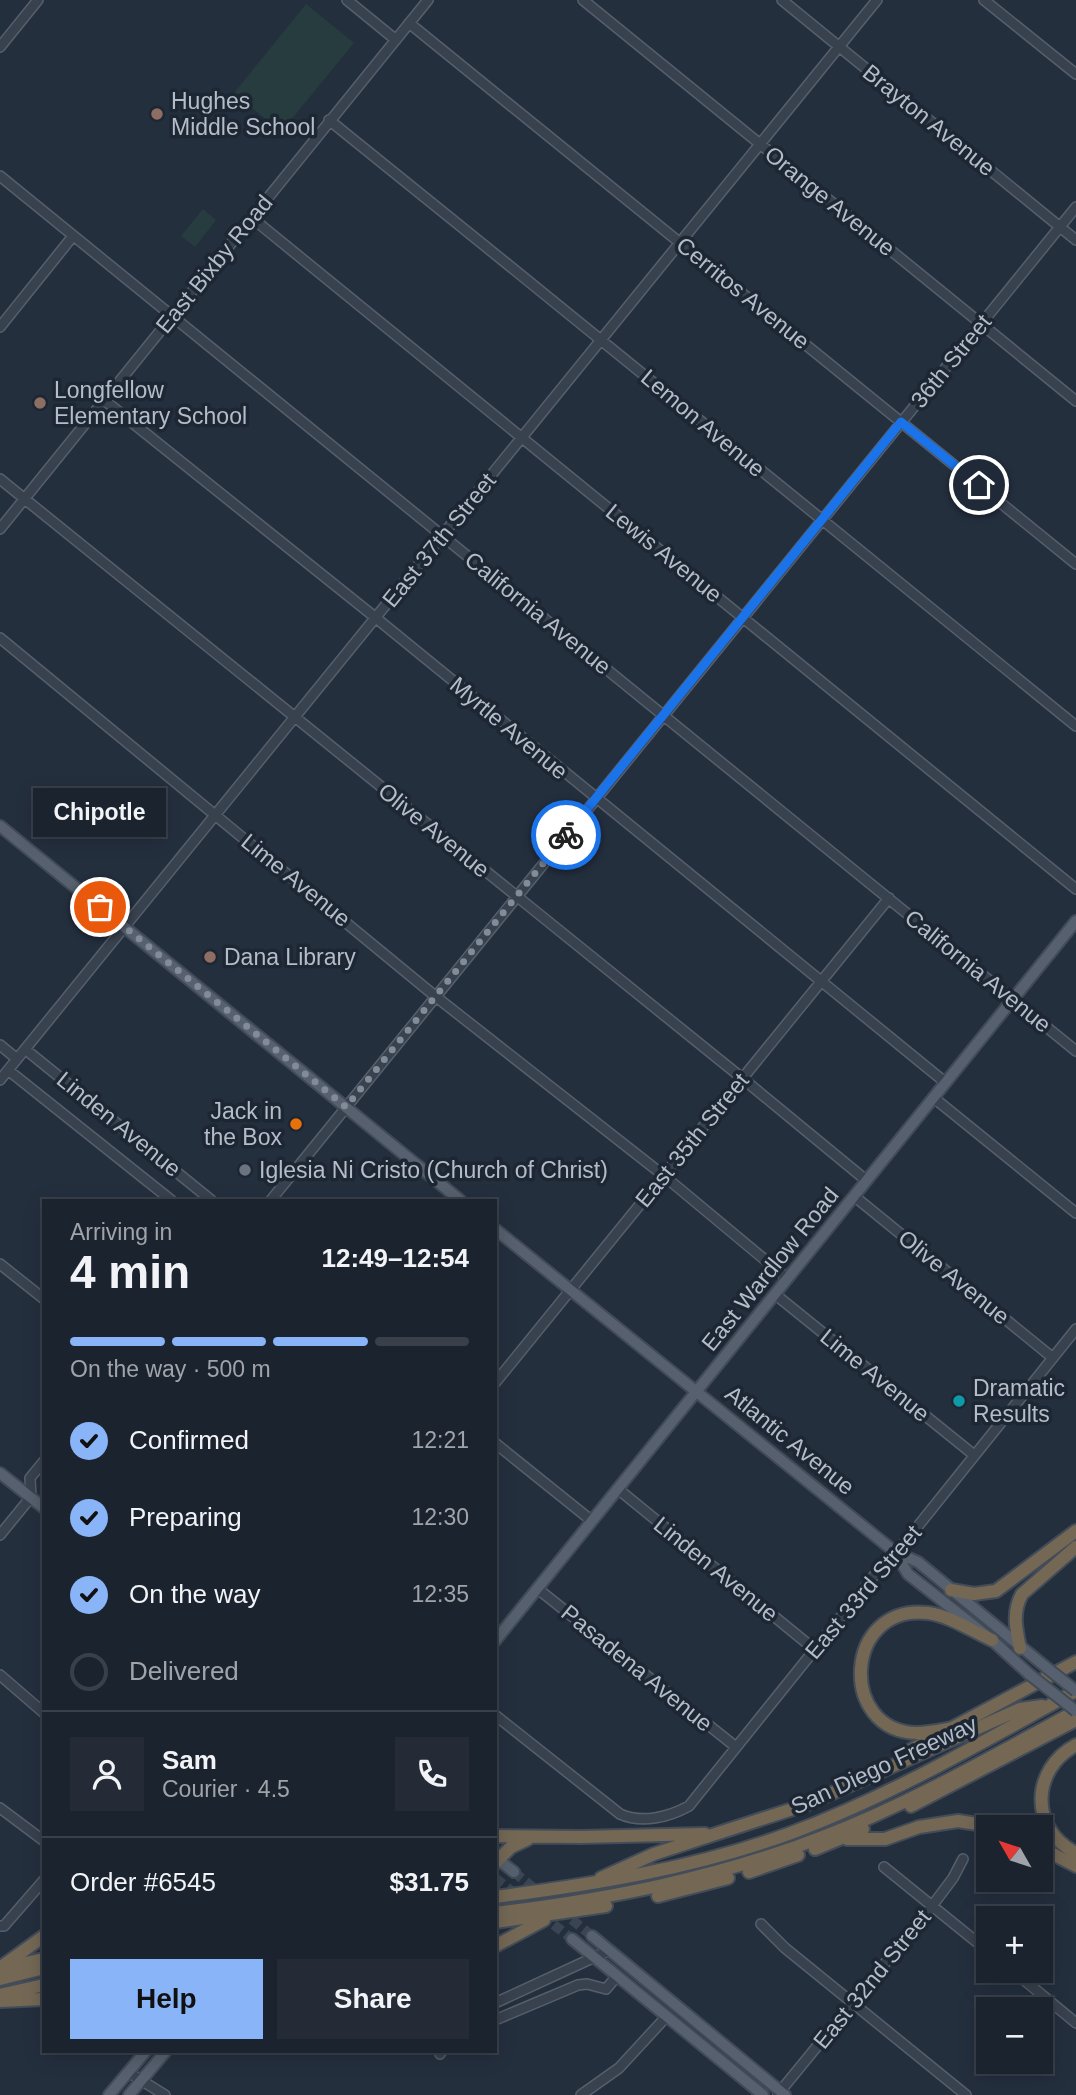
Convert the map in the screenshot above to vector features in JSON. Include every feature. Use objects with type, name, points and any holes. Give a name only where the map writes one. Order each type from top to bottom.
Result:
[{"type":"highway","points":[[951,1590],[974,1594],[996,1591],[1076,1531]]},
{"type":"highway","points":[[1020,1648],[1015,1619],[1018,1602],[1034,1581],[1076,1547]]},
{"type":"highway","points":[[954,1728],[917,1733],[899,1729],[877,1715],[867,1702],[861,1686],[863,1652],[872,1637],[885,1624],[917,1613],[941,1616],[992,1640]]},
{"type":"highway","points":[[844,1788],[879,1765],[1076,1662]]},
{"type":"highway","name":"San Diego Freeway","points":[[497,1897],[584,1886],[689,1864],[791,1833],[898,1787],[1076,1691]]},
{"type":"highway","points":[[995,1736],[1019,1735],[1076,1704]]},
{"type":"highway","points":[[497,1907],[563,1899],[584,1886],[654,1854],[808,1804],[1020,1709],[1050,1705]]},
{"type":"highway","points":[[497,1913],[596,1900],[653,1889],[738,1867],[785,1851],[826,1836],[906,1800],[1076,1711]]},
{"type":"highway","name":"San Diego Freeway","points":[[497,1922],[554,1915],[642,1899],[701,1886],[776,1863],[840,1840],[940,1793],[1076,1720]]},
{"type":"highway","points":[[1076,1745],[1053,1764],[1043,1783],[1041,1797],[1042,1811],[1050,1830],[1058,1840],[1076,1853]]},
{"type":"highway","points":[[840,1840],[885,1839],[919,1827],[958,1821],[976,1824]]},
{"type":"highway","points":[[497,1836],[719,1834]]},
{"type":"highway","points":[[497,1859],[515,1844],[536,1836]]},
{"type":"highway","points":[[1054,1855],[1076,1866]]},
{"type":"highway","points":[[497,1945],[554,1915]]},
{"type":"highway","points":[[0,1968],[42,1937]]},
{"type":"highway","points":[[0,1968],[42,1959]]},
{"type":"highway","points":[[0,1979],[42,1968]]},
{"type":"highway","points":[[0,1984],[42,1974]]},
{"type":"highway","points":[[0,1995],[42,1985]]},
{"type":"highway","points":[[0,2001],[42,1999]]},
{"type":"main road","points":[[0,826],[459,1199]]},
{"type":"main road","name":"East Wardlow Road","points":[[497,1639],[1076,921]]},
{"type":"main road","name":"Atlantic Avenue","points":[[497,1231],[895,1552],[918,1562],[1020,1648],[1076,1691]]},
{"type":"main road","points":[[0,1473],[42,1506]]},
{"type":"main road","name":"Atlantic Avenue","points":[[895,1552],[908,1574],[1076,1711]]},
{"type":"main road","points":[[497,1861],[514,1872]]},
{"type":"main road","points":[[592,1936],[781,2094]]},
{"type":"main road","points":[[572,1939],[763,2095]]},
{"type":"main road","points":[[109,2095],[144,2053]]},
{"type":"main road","points":[[129,2095],[164,2053]]},
{"type":"street","points":[[2,41],[38,0]]},
{"type":"street","points":[[347,0],[396,40]]},
{"type":"street","name":"East Bixby Road","points":[[0,529],[428,0]]},
{"type":"street","name":"Orange Avenue","points":[[583,0],[1076,401]]},
{"type":"street","name":"Brayton Avenue","points":[[782,0],[1076,240]]},
{"type":"street","name":"East 37th Street","points":[[0,1080],[877,0]]},
{"type":"street","points":[[984,0],[1076,74]]},
{"type":"street","name":"Cerritos Avenue","points":[[409,23],[1076,564]]},
{"type":"street","name":"Lemon Avenue","points":[[329,120],[1076,726]]},
{"type":"street","name":"California Avenue","points":[[0,176],[1076,1051]]},
{"type":"street","name":"36th Street","points":[[272,1199],[1076,207]]},
{"type":"street","name":"Lewis Avenue","points":[[252,218],[1076,889]]},
{"type":"street","points":[[0,327],[74,236]]},
{"type":"street","name":"Myrtle Avenue","points":[[104,400],[946,1083]]},
{"type":"street","name":"Olive Avenue","points":[[0,479],[867,1181]]},
{"type":"street","name":"Lime Avenue","points":[[0,639],[435,996],[663,1175],[788,1279]]},
{"type":"street","name":"East 35th Street","points":[[497,1381],[889,898]]},
{"type":"street","points":[[0,1045],[17,1059]]},
{"type":"street","name":"Linden Avenue","points":[[26,1049],[210,1199]]},
{"type":"street","name":"Linden Avenue","points":[[8,1070],[170,1199]]},
{"type":"street","points":[[934,1098],[1076,1213]]},
{"type":"street","name":"Olive Avenue","points":[[854,1196],[1053,1358]]},
{"type":"street","points":[[0,1264],[42,1297]]},
{"type":"street","name":"Lime Avenue","points":[[776,1295],[974,1455]]},
{"type":"street","name":"East 33rd Street","points":[[497,1718],[620,1814],[629,1818],[670,1816],[689,1806],[814,1648],[906,1541],[1076,1329]]},
{"type":"street","points":[[497,1446],[592,1521]]},
{"type":"street","points":[[0,1535],[31,1497],[30,1478],[42,1463]]},
{"type":"street","name":"Linden Avenue","points":[[618,1489],[814,1648]]},
{"type":"street","points":[[31,1497],[42,1496]]},
{"type":"street","name":"Pasadena Avenue","points":[[538,1589],[736,1747]]},
{"type":"street","points":[[0,1675],[42,1711]]},
{"type":"street","points":[[0,1808],[42,1840]]},
{"type":"street","name":"East 32nd Street","points":[[781,2094],[932,1906],[953,1878],[963,1859]]},
{"type":"street","points":[[884,1867],[976,1942]]},
{"type":"street","points":[[2,1926],[42,1882]]},
{"type":"street","points":[[761,1924],[785,1948],[966,2095]]},
{"type":"street","points":[[497,2002],[610,1950]]},
{"type":"street","points":[[497,2019],[578,1985],[606,1989],[617,1976]]},
{"type":"street","points":[[1028,1983],[1076,2023]]},
{"type":"street","points":[[582,2095],[619,2068],[666,2017]]},
{"type":"street","points":[[128,2072],[165,2095]]},
{"type":"green space","points":[[306,4],[354,43],[281,132],[234,93]]},
{"type":"green space","points":[[203,209],[216,220],[195,247],[181,236]]},
{"type":"tunnel","points":[[514,1872],[592,1936]]},
{"type":"tunnel","points":[[497,1880],[572,1939]]},
{"type":"way so far","points":[[100,907],[346,1107],[566,835]]},
{"type":"place","name":"Hughes Middle School","points":[[157,114]]},
{"type":"place","name":"Longfellow Elementary School","points":[[40,403]]},
{"type":"place","name":"Chipotle","points":[[100,907]]},
{"type":"place","name":"Dana Library","points":[[210,957]]},
{"type":"place","name":"Jack in the Box","points":[[296,1124]]},
{"type":"place","name":"Iglesia Ni Cristo (Church of Christ)","points":[[245,1170]]},
{"type":"place","name":"Dramatic Results","points":[[959,1401]]},
{"type":"route","points":[[566,835],[901,422],[979,485]]}]
